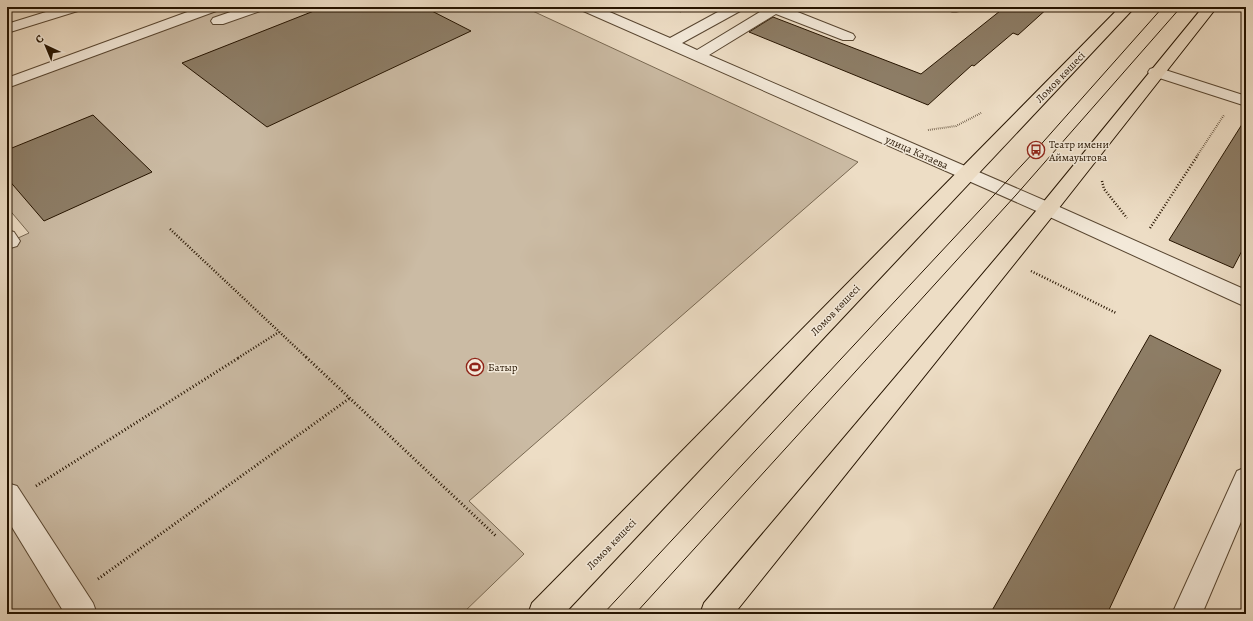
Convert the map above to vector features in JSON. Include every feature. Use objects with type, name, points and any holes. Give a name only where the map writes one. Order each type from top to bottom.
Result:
[{"type":"main road","name":"Ломов көшесі","points":[[543,614],[1128,7]]},
{"type":"main road","points":[[714,614],[1048,209],[1156,72],[1210,7]]},
{"type":"street","points":[[7,29],[76,7]]},
{"type":"street","points":[[7,83],[214,7]]},
{"type":"street","points":[[218,22],[258,7]]},
{"type":"street","name":"улица Катаева","points":[[586,7],[1048,209],[1246,299]]},
{"type":"street","points":[[670,44],[737,7]]},
{"type":"street","points":[[697,56],[777,8],[848,37]]},
{"type":"street","points":[[1156,72],[1241,100]]},
{"type":"street","points":[[7,237],[10,241],[7,242]]},
{"type":"street","points":[[1187,614],[1246,479]]},
{"type":"street","points":[[9,498],[77,606]]},
{"type":"path","points":[[1148,230],[1241,100]]},
{"type":"path","points":[[924,130],[950,129],[967,123],[982,113]]},
{"type":"path","points":[[1102,179],[1104,190],[1130,221]]},
{"type":"path","points":[[170,229],[497,537]]},
{"type":"path","points":[[1030,271],[1116,313]]},
{"type":"path","points":[[9,498],[279,332]]},
{"type":"path","points":[[77,606],[350,398]]},
{"type":"shaded area","name":"Батыр","points":[[226,7],[524,7],[858,162],[469,501],[524,554],[462,614],[7,614],[7,243],[29,233],[7,207],[7,88]]},
{"type":"building","points":[[324,7],[424,7],[471,31],[267,127],[182,63]]},
{"type":"building","points":[[1005,7],[1049,7],[1018,35],[1013,33],[974,66],[972,65],[928,105],[749,32],[773,17],[921,74]]},
{"type":"building","points":[[93,115],[152,172],[44,221],[7,178],[7,150]]},
{"type":"building","points":[[1246,118],[1246,243],[1233,268],[1169,240]]},
{"type":"building","points":[[1150,335],[1221,370],[1107,614],[990,614]]},
{"type":"tram line","points":[[603,614],[1036,150],[1163,7]]},
{"type":"tram line","points":[[635,614],[1016,195],[1181,7]]},
{"type":"place","name":"Театр имени Аймауытова","points":[[1036,150]]},
{"type":"place","name":"Батыр","points":[[475,367]]}]
